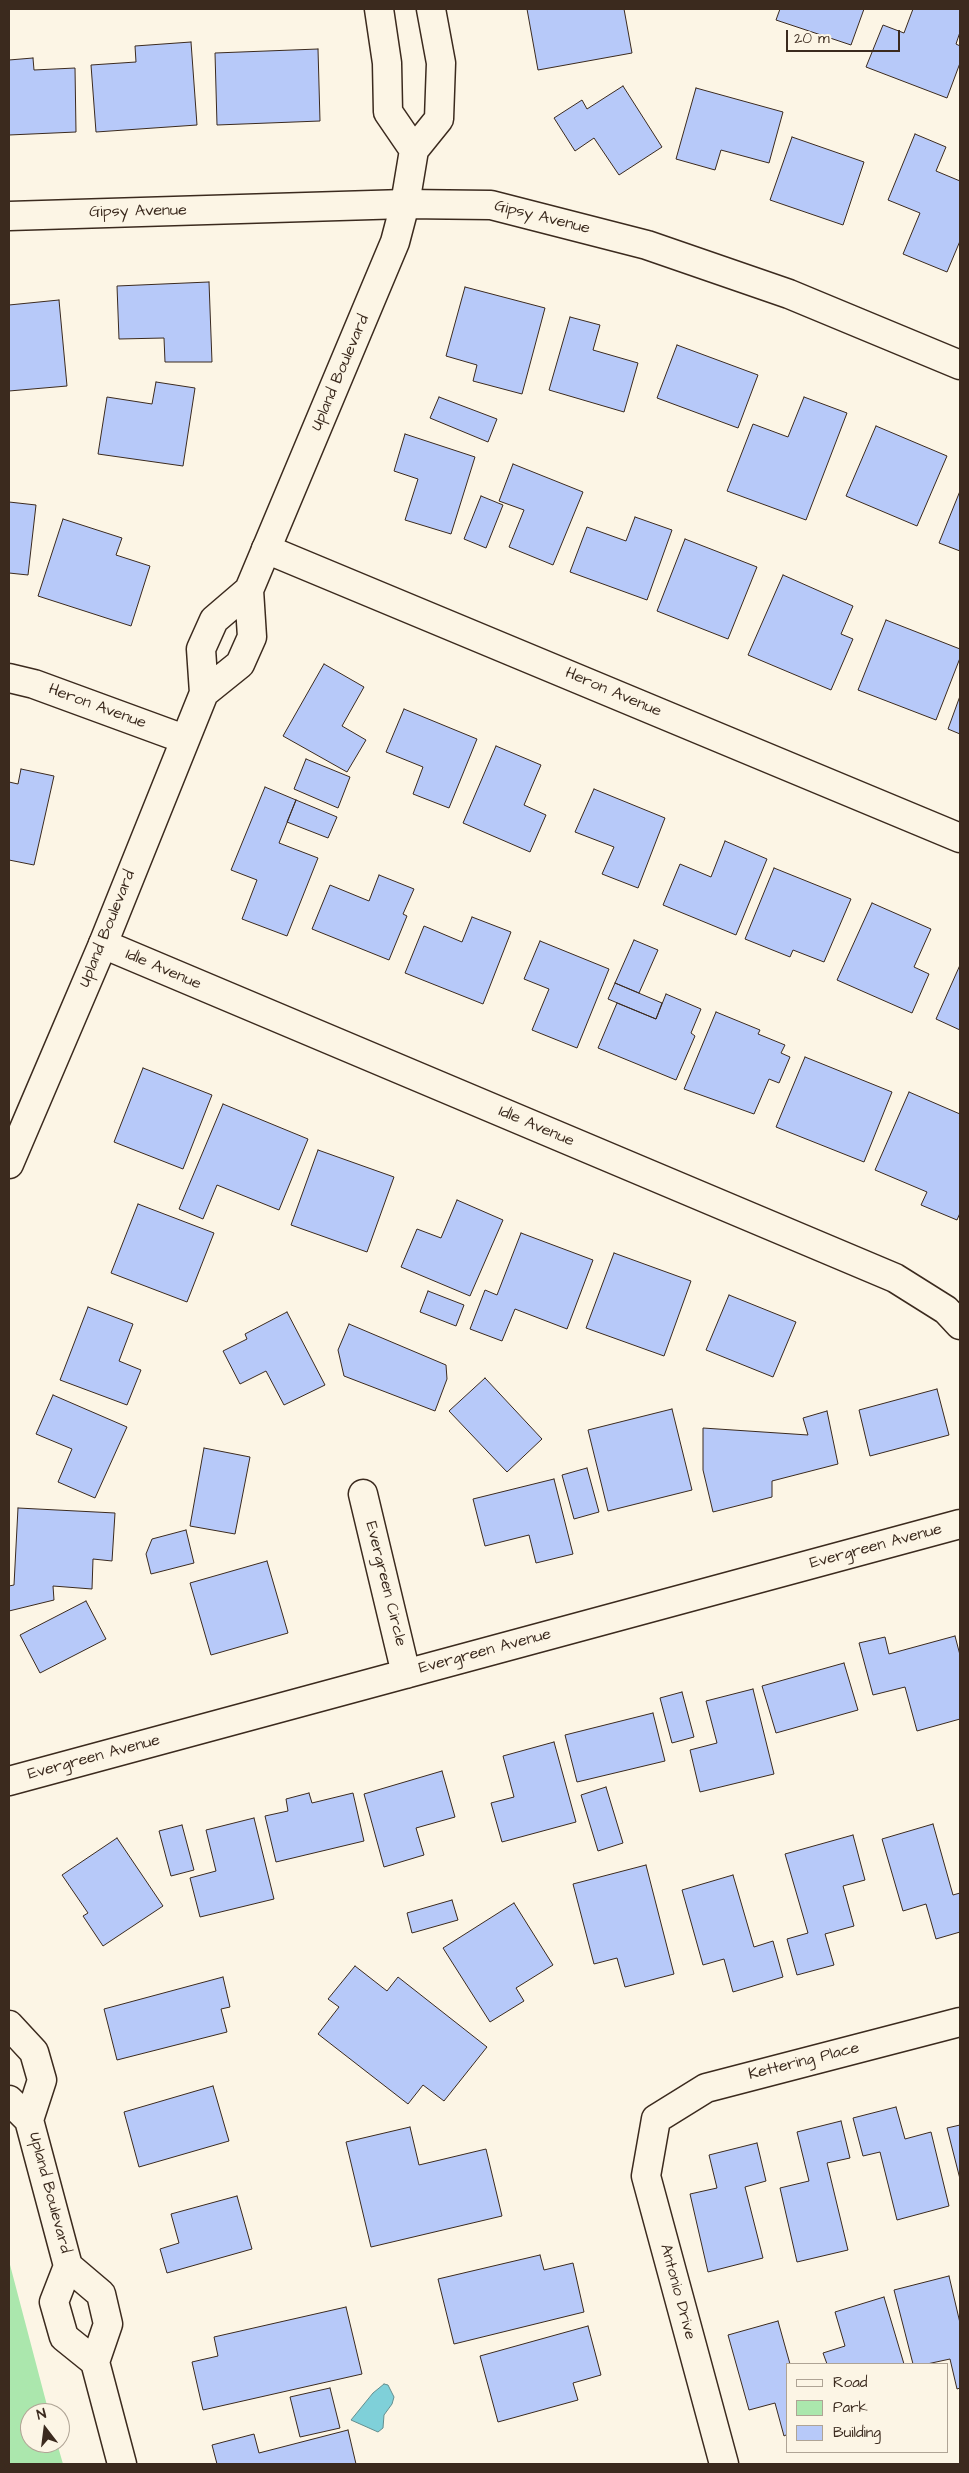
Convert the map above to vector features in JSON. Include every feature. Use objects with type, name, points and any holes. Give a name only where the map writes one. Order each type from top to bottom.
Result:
[{"type":"street","points":[[379,9],[387,63],[388,112],[414,150]]},
{"type":"street","name":"Upland Boulevard","points":[[204,693],[240,664],[252,637],[249,590],[374,296],[395,242],[405,204],[414,150],[439,119],[441,63],[431,9]]},
{"type":"street","name":"Gipsy Avenue","points":[[9,216],[405,204],[491,205],[647,245],[789,294],[960,366]]},
{"type":"street","name":"Heron Avenue","points":[[266,549],[960,838]]},
{"type":"street","name":"Upland Boulevard","points":[[11,1154],[103,944],[204,693],[201,650],[214,620],[249,590]]},
{"type":"street","name":"Heron Avenue","points":[[9,678],[34,684],[184,739]]},
{"type":"street","name":"Idle Avenue","points":[[103,944],[895,1278],[946,1310],[960,1325]]},
{"type":"street","name":"Evergreen Circle","points":[[363,1494],[406,1674]]},
{"type":"street","name":"Evergreen Avenue","points":[[9,1781],[960,1524]]},
{"type":"street","name":"Kettering Place","points":[[656,2119],[706,2088],[960,2022]]},
{"type":"street","name":"Upland Boulevard","points":[[9,2025],[34,2052],[42,2080],[30,2120],[68,2266],[101,2294],[108,2324],[95,2362],[64,2337],[54,2302],[68,2266]]},
{"type":"street","name":"Upland Boulevard","points":[[9,2100],[30,2120]]},
{"type":"street","name":"Antonio Drive","points":[[656,2119],[646,2176],[724,2464]]},
{"type":"street","points":[[95,2362],[122,2464]]},
{"type":"green space","points":[[9,2261],[46,2403],[20,2403],[20,2453],[60,2453],[63,2464],[9,2464]]},
{"type":"water","points":[[384,2384],[388,2385],[394,2397],[392,2404],[384,2415],[383,2428],[378,2432],[351,2420],[373,2393]]},
{"type":"building","points":[[527,9],[624,9],[632,53],[538,70]]},
{"type":"building","points":[[780,9],[864,9],[851,45],[776,20]]},
{"type":"building","points":[[913,9],[960,9],[960,32],[956,44],[960,46],[960,63],[947,98],[866,67],[883,25],[904,33]]},
{"type":"building","points":[[191,42],[197,125],[96,132],[91,65],[136,62],[135,46]]},
{"type":"building","points":[[318,49],[320,121],[217,125],[215,53]]},
{"type":"building","points":[[33,58],[34,70],[75,68],[76,132],[9,135],[9,60]]},
{"type":"building","points":[[623,86],[662,147],[619,175],[594,138],[575,151],[554,118],[582,100],[587,109]]},
{"type":"building","points":[[696,88],[783,112],[769,163],[721,150],[715,170],[676,159]]},
{"type":"building","points":[[915,134],[946,147],[936,171],[960,181],[960,241],[947,272],[903,254],[920,213],[888,200]]},
{"type":"building","points":[[792,137],[864,162],[843,225],[770,200]]},
{"type":"building","points":[[209,282],[212,362],[165,362],[164,338],[119,339],[117,286]]},
{"type":"building","points":[[465,287],[545,308],[522,394],[473,381],[477,365],[446,356]]},
{"type":"building","points":[[59,300],[67,386],[9,391],[9,305]]},
{"type":"building","points":[[570,317],[600,325],[593,350],[638,363],[624,412],[549,390]]},
{"type":"building","points":[[677,345],[758,375],[738,428],[657,398]]},
{"type":"building","points":[[156,382],[195,388],[183,466],[98,454],[107,397],[152,404]]},
{"type":"building","points":[[439,397],[497,419],[488,442],[430,418]]},
{"type":"building","points":[[804,397],[847,413],[806,520],[727,491],[753,424],[788,437]]},
{"type":"building","points":[[876,426],[947,456],[917,526],[846,496]]},
{"type":"building","points":[[405,434],[475,457],[451,534],[405,520],[418,479],[394,471]]},
{"type":"building","points":[[513,464],[583,492],[553,565],[509,547],[524,510],[499,501]]},
{"type":"building","points":[[960,491],[960,551],[939,543]]},
{"type":"building","points":[[481,496],[503,505],[486,548],[464,539]]},
{"type":"building","points":[[9,502],[36,505],[28,575],[9,573]]},
{"type":"building","points":[[635,517],[672,530],[647,600],[570,572],[587,527],[626,541]]},
{"type":"building","points":[[63,519],[122,538],[116,555],[150,566],[131,626],[38,596]]},
{"type":"building","points":[[685,539],[757,567],[728,639],[657,611]]},
{"type":"building","points":[[783,575],[853,606],[841,634],[853,639],[831,690],[748,655]]},
{"type":"building","points":[[886,620],[960,649],[960,658],[936,720],[858,690]]},
{"type":"building","points":[[324,664],[364,687],[342,726],[366,740],[347,772],[283,736]]},
{"type":"building","points":[[960,696],[960,734],[948,729]]},
{"type":"building","points":[[404,709],[477,739],[449,808],[413,794],[423,767],[386,752]]},
{"type":"building","points":[[496,746],[541,765],[524,805],[546,815],[530,852],[463,823]]},
{"type":"building","points":[[306,759],[350,777],[338,808],[294,789]]},
{"type":"building","points":[[21,769],[54,776],[34,865],[9,860],[9,782],[18,784]]},
{"type":"building","points":[[265,787],[296,800],[279,843],[318,858],[287,936],[242,919],[257,880],[231,870]]},
{"type":"building","points":[[594,789],[665,818],[638,888],[602,874],[614,847],[575,832]]},
{"type":"building","points":[[296,800],[337,817],[328,838],[287,822]]},
{"type":"building","points":[[725,841],[767,859],[736,935],[663,905],[680,864],[711,877]]},
{"type":"building","points":[[774,868],[851,899],[824,962],[793,950],[790,957],[745,939]]},
{"type":"building","points":[[379,875],[414,889],[403,914],[407,916],[389,960],[312,929],[330,885],[369,901]]},
{"type":"building","points":[[872,903],[931,929],[914,967],[929,974],[912,1013],[837,980]]},
{"type":"building","points":[[472,917],[511,932],[483,1004],[405,973],[424,926],[462,942]]},
{"type":"building","points":[[634,940],[658,950],[639,993],[615,983]]},
{"type":"building","points":[[540,941],[609,969],[577,1048],[532,1030],[549,989],[524,979]]},
{"type":"building","points":[[960,965],[960,1030],[936,1019]]},
{"type":"building","points":[[615,983],[662,1003],[656,1019],[608,999]]},
{"type":"building","points":[[666,994],[701,1009],[691,1033],[695,1036],[676,1080],[598,1048],[617,1003],[656,1019]]},
{"type":"building","points":[[716,1012],[760,1030],[758,1034],[785,1045],[781,1053],[790,1057],[779,1083],[769,1079],[754,1114],[684,1089]]},
{"type":"building","points":[[805,1057],[892,1092],[864,1162],[776,1127]]},
{"type":"building","points":[[143,1068],[212,1095],[183,1169],[114,1142]]},
{"type":"building","points":[[909,1092],[960,1114],[960,1213],[957,1220],[921,1205],[927,1192],[875,1170]]},
{"type":"building","points":[[223,1104],[308,1139],[279,1210],[217,1185],[203,1219],[179,1209]]},
{"type":"building","points":[[318,1150],[394,1177],[367,1252],[291,1225]]},
{"type":"building","points":[[457,1200],[503,1220],[470,1296],[401,1267],[417,1229],[441,1238]]},
{"type":"building","points":[[138,1204],[214,1233],[187,1302],[111,1273]]},
{"type":"building","points":[[521,1233],[593,1260],[567,1329],[515,1309],[502,1341],[470,1329],[485,1290],[497,1295]]},
{"type":"building","points":[[614,1253],[691,1281],[664,1356],[586,1328]]},
{"type":"building","points":[[428,1291],[464,1305],[456,1326],[420,1312]]},
{"type":"building","points":[[729,1295],[796,1322],[773,1377],[706,1350]]},
{"type":"building","points":[[88,1307],[133,1324],[119,1361],[141,1370],[127,1405],[60,1380]]},
{"type":"building","points":[[287,1312],[325,1385],[284,1405],[266,1371],[240,1384],[223,1351],[247,1339],[245,1334]]},
{"type":"building","points":[[349,1324],[446,1365],[447,1379],[435,1411],[344,1376],[338,1350]]},
{"type":"building","points":[[485,1378],[542,1439],[507,1472],[449,1411]]},
{"type":"building","points":[[937,1389],[949,1435],[870,1456],[859,1410]]},
{"type":"building","points":[[53,1395],[127,1427],[95,1498],[58,1482],[72,1449],[36,1434]]},
{"type":"building","points":[[672,1409],[692,1490],[608,1511],[588,1430]]},
{"type":"building","points":[[827,1411],[838,1464],[772,1481],[772,1497],[713,1512],[703,1470],[703,1428],[808,1435],[803,1418]]},
{"type":"building","points":[[204,1448],[250,1457],[235,1534],[190,1526]]},
{"type":"building","points":[[587,1468],[599,1512],[574,1519],[562,1475]]},
{"type":"building","points":[[554,1479],[573,1554],[536,1563],[529,1535],[485,1546],[473,1499]]},
{"type":"building","points":[[18,1508],[115,1513],[112,1561],[93,1559],[92,1589],[53,1586],[54,1600],[9,1611],[9,1586],[14,1585]]},
{"type":"building","points":[[186,1530],[194,1563],[151,1574],[146,1554],[152,1539]]},
{"type":"building","points":[[267,1561],[288,1633],[211,1655],[190,1583]]},
{"type":"building","points":[[86,1601],[106,1639],[40,1673],[20,1635]]},
{"type":"building","points":[[955,1636],[960,1655],[960,1719],[917,1731],[905,1687],[873,1695],[859,1643],[885,1637],[889,1654]]},
{"type":"building","points":[[844,1663],[858,1710],[776,1733],[762,1686]]},
{"type":"building","points":[[753,1689],[774,1774],[700,1792],[690,1750],[717,1743],[706,1701]]},
{"type":"building","points":[[682,1692],[694,1737],[672,1743],[660,1698]]},
{"type":"building","points":[[653,1713],[665,1761],[577,1782],[565,1735]]},
{"type":"building","points":[[554,1742],[576,1822],[502,1842],[491,1803],[514,1797],[503,1756]]},
{"type":"building","points":[[442,1771],[455,1817],[416,1828],[424,1855],[384,1867],[364,1794]]},
{"type":"building","points":[[606,1787],[623,1843],[598,1851],[581,1795]]},
{"type":"building","points":[[309,1793],[312,1803],[353,1793],[364,1841],[276,1862],[265,1816],[288,1811],[286,1799]]},
{"type":"building","points":[[254,1818],[274,1899],[200,1917],[190,1878],[216,1871],[206,1830]]},
{"type":"building","points":[[933,1824],[953,1895],[960,1893],[960,1932],[936,1939],[926,1904],[903,1911],[882,1839]]},
{"type":"building","points":[[182,1825],[194,1870],[171,1876],[159,1831]]},
{"type":"building","points":[[853,1835],[865,1880],[843,1886],[854,1926],[825,1934],[834,1965],[797,1975],[787,1939],[808,1933],[785,1854]]},
{"type":"building","points":[[117,1838],[163,1906],[103,1946],[83,1916],[88,1913],[62,1875]]},
{"type":"building","points":[[646,1865],[674,1974],[625,1987],[617,1958],[594,1964],[573,1884]]},
{"type":"building","points":[[733,1875],[754,1947],[773,1941],[783,1977],[733,1992],[724,1959],[703,1965],[682,1890]]},
{"type":"building","points":[[452,1900],[458,1920],[412,1933],[407,1913]]},
{"type":"building","points":[[514,1903],[553,1965],[516,1988],[524,2001],[490,2022],[443,1948]]},
{"type":"building","points":[[355,1966],[387,1991],[398,1977],[487,2047],[444,2101],[423,2085],[408,2104],[318,2034],[339,2007],[328,1999]]},
{"type":"building","points":[[223,1977],[230,2007],[221,2009],[227,2032],[117,2060],[104,2009]]},
{"type":"building","points":[[213,2086],[229,2141],[139,2167],[124,2112]]},
{"type":"building","points":[[896,2107],[905,2139],[931,2132],[949,2206],[897,2220],[880,2152],[863,2156],[853,2118]]},
{"type":"building","points":[[841,2121],[850,2158],[827,2163],[848,2250],[797,2262],[780,2188],[809,2181],[797,2132]]},
{"type":"building","points":[[960,2125],[960,2179],[947,2128]]},
{"type":"building","points":[[410,2127],[419,2165],[486,2149],[502,2216],[371,2247],[346,2142]]},
{"type":"building","points":[[757,2143],[766,2181],[745,2187],[763,2258],[708,2272],[690,2194],[717,2188],[709,2155]]},
{"type":"building","points":[[237,2196],[252,2249],[167,2273],[160,2249],[179,2243],[171,2214]]},
{"type":"building","points":[[540,2255],[544,2270],[573,2263],[584,2312],[454,2344],[438,2279]]},
{"type":"building","points":[[949,2276],[960,2323],[960,2388],[957,2389],[950,2359],[932,2363],[913,2363],[894,2290]]},
{"type":"building","points":[[884,2297],[904,2363],[827,2363],[823,2353],[845,2346],[835,2312]]},
{"type":"building","points":[[346,2307],[362,2374],[203,2410],[192,2362],[218,2356],[214,2337]]},
{"type":"building","points":[[778,2321],[790,2363],[786,2363],[786,2435],[784,2436],[775,2403],[749,2410],[728,2335]]},
{"type":"building","points":[[588,2326],[601,2375],[573,2383],[578,2400],[498,2422],[480,2356]]},
{"type":"building","points":[[330,2388],[340,2428],[300,2437],[290,2397]]},
{"type":"building","points":[[348,2430],[356,2464],[217,2464],[212,2445],[254,2434],[259,2453]]}]
